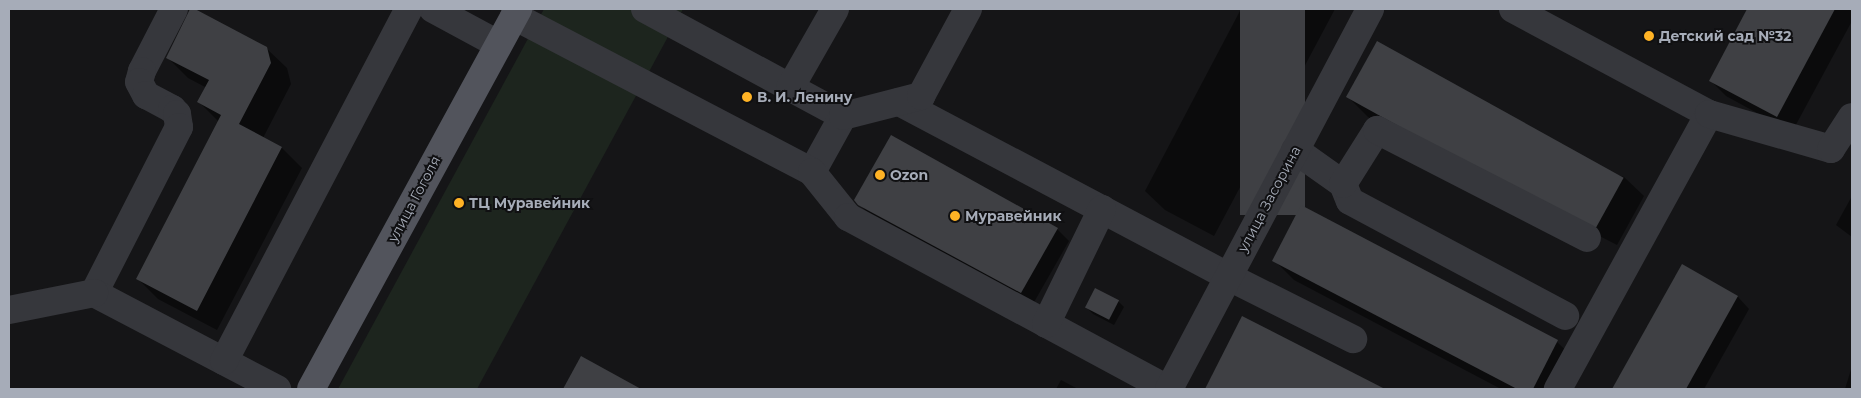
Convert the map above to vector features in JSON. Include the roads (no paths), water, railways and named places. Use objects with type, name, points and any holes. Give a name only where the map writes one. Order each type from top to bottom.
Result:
[{"type":"main road","name":"улица Гоголя","points":[[311,389],[516,12]]},
{"type":"street","points":[[94,293],[179,127],[179,120],[172,109],[146,95],[139,82],[142,71],[174,9]]},
{"type":"street","points":[[224,361],[409,9]]},
{"type":"street","points":[[433,9],[498,44]]},
{"type":"street","points":[[645,9],[842,116],[921,96],[968,9]]},
{"type":"street","points":[[790,88],[835,9]]},
{"type":"street","name":"улица Засорина","points":[[1168,389],[1370,9]]},
{"type":"street","points":[[1513,9],[1709,114],[1831,149],[1852,117]]},
{"type":"street","points":[[516,12],[812,172],[848,217],[1168,389]]},
{"type":"street","points":[[899,102],[1229,277],[1354,339]]},
{"type":"street","points":[[1558,389],[1709,114]]},
{"type":"street","points":[[812,172],[842,116]]},
{"type":"street","points":[[1343,184],[1377,130],[1587,238]]},
{"type":"street","points":[[1295,150],[1343,184],[1350,202],[1565,316]]},
{"type":"street","points":[[1046,324],[1102,209]]},
{"type":"street","points":[[9,310],[94,293],[277,389]]},
{"type":"place","name":"Детский сад №32","points":[[1649,36]]},
{"type":"place","name":"В. И. Ленину","points":[[747,97]]},
{"type":"place","name":"Ozon","points":[[880,175]]},
{"type":"place","name":"ТЦ Муравейник","points":[[459,203]]},
{"type":"place","name":"Муравейник","points":[[955,216]]}]
